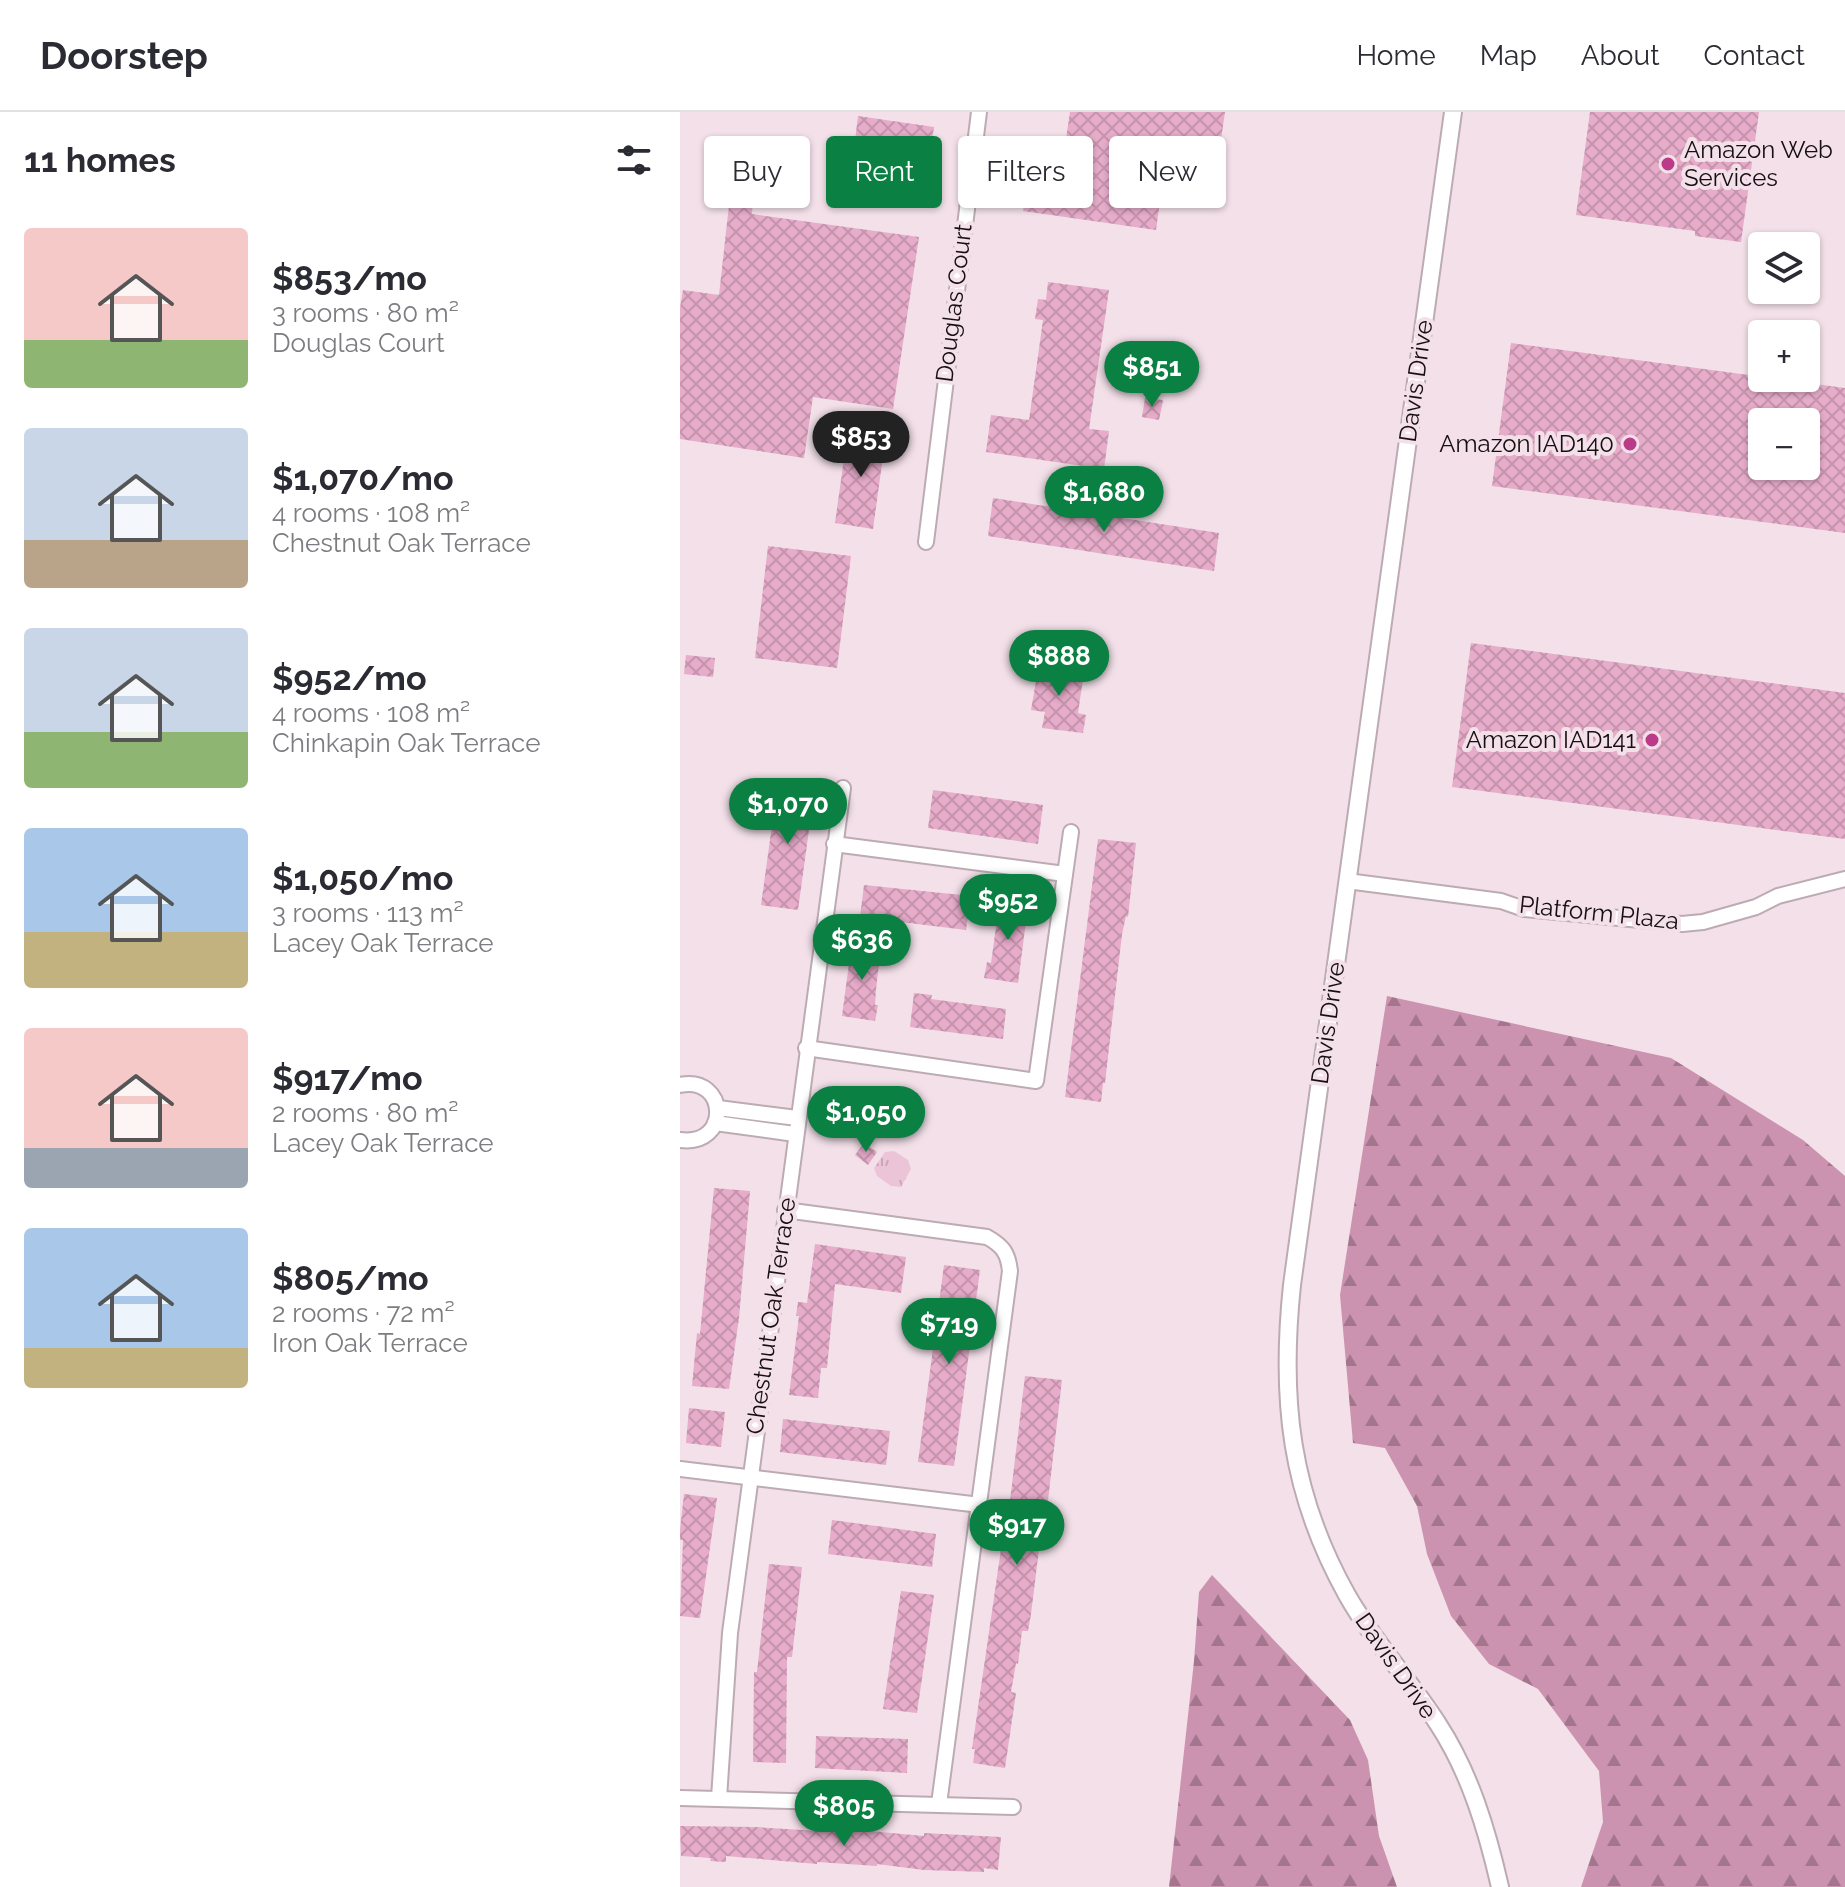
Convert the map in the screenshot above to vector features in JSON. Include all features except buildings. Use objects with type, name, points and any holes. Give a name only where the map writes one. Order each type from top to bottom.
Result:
[{"type":"street","name":"Douglas Court","points":[[926,542],[979,112]]},
{"type":"street","name":"Davis Drive","points":[[1453,112],[1288,1326],[1287,1394],[1293,1447],[1320,1540],[1368,1629],[1439,1726],[1465,1773],[1491,1847],[1500,1887]]},
{"type":"street","name":"Chestnut Oak Terrace","points":[[719,1798],[730,1633],[749,1476],[843,788]]},
{"type":"street","points":[[806,1048],[1036,1081],[1071,832]]},
{"type":"street","points":[[834,844],[1065,874]]},
{"type":"street","name":"Platform Plaza","points":[[1347,881],[1501,901],[1524,909],[1682,924],[1725,918],[1778,896],[1845,879]]},
{"type":"street","points":[[680,1085],[692,1083],[702,1086],[715,1099],[716,1116],[708,1134],[699,1139],[680,1140]]},
{"type":"street","points":[[716,1116],[797,1118]]},
{"type":"street","points":[[716,1116],[795,1134]]},
{"type":"street","points":[[785,1210],[987,1237],[1002,1246],[1008,1257],[1010,1271],[939,1804]]},
{"type":"street","points":[[680,1469],[980,1505]]},
{"type":"street","points":[[680,1798],[1013,1807]]},
{"type":"green space","points":[[1387,996],[1671,1058],[1803,1140],[1845,1176],[1845,1887],[1581,1887],[1603,1822],[1599,1771],[1538,1689],[1489,1664],[1451,1616],[1427,1554],[1417,1506],[1385,1448],[1353,1443],[1340,1295]]},
{"type":"green space","points":[[894,1151],[908,1160],[911,1169],[901,1187],[891,1186],[877,1176],[874,1168],[885,1152]]},
{"type":"green space","points":[[1212,1575],[1350,1720],[1368,1760],[1379,1836],[1397,1887],[1169,1887],[1199,1592]]},
{"type":"place","name":"Amazon Web Services","points":[[1668,164]]},
{"type":"place","name":"Amazon IAD140","points":[[1630,444]]},
{"type":"place","name":"Amazon IAD141","points":[[1652,740]]}]
